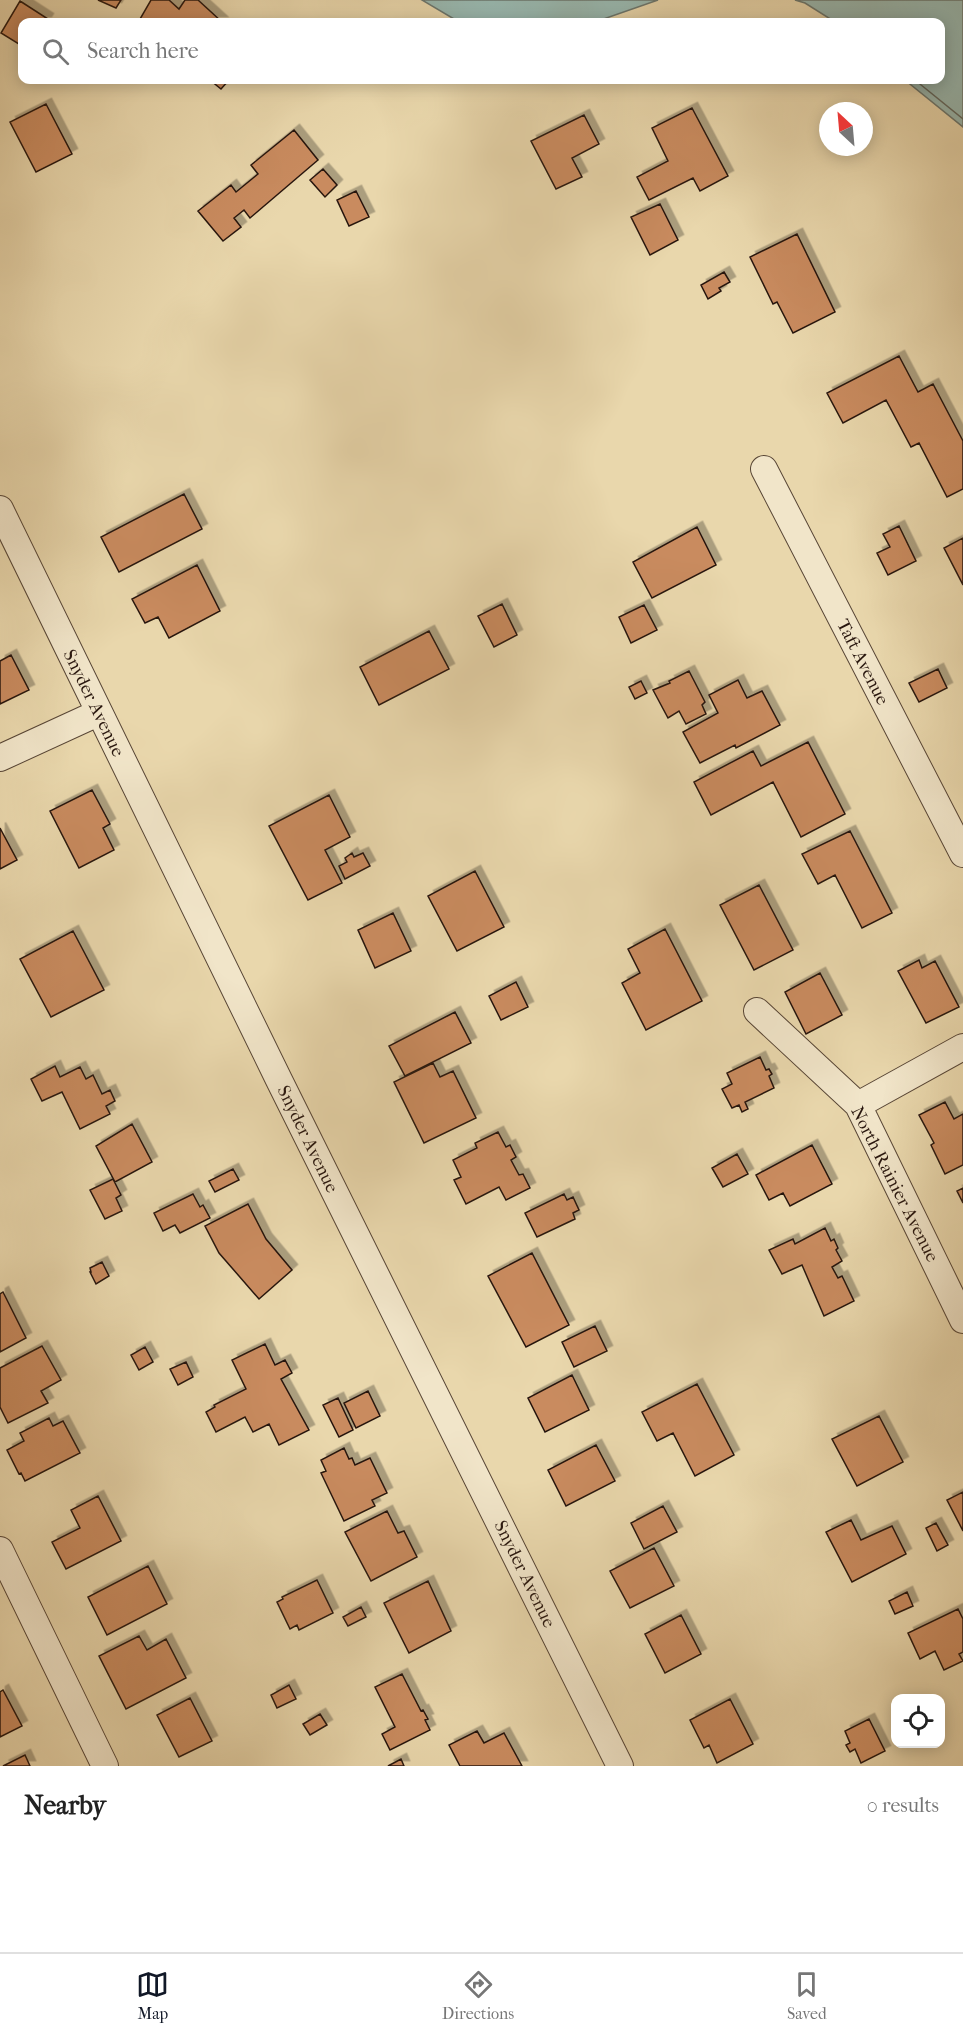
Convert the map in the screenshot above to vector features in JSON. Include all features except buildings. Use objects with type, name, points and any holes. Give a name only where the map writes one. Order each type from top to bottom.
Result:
[{"type":"street","name":"Taft Avenue","points":[[764,469],[963,854]]},
{"type":"street","name":"Snyder Avenue","points":[[0,509],[279,1080],[620,1766]]},
{"type":"street","points":[[0,758],[98,713]]},
{"type":"street","name":"North Rainier Avenue","points":[[757,1011],[858,1105],[963,1320]]},
{"type":"street","points":[[858,1105],[963,1047]]},
{"type":"street","points":[[0,1550],[105,1766]]},
{"type":"water","points":[[422,0],[658,0],[606,18],[452,18]]},
{"type":"water","points":[[795,0],[963,0],[963,127],[910,84],[945,84],[945,18],[829,18],[805,3]]}]
